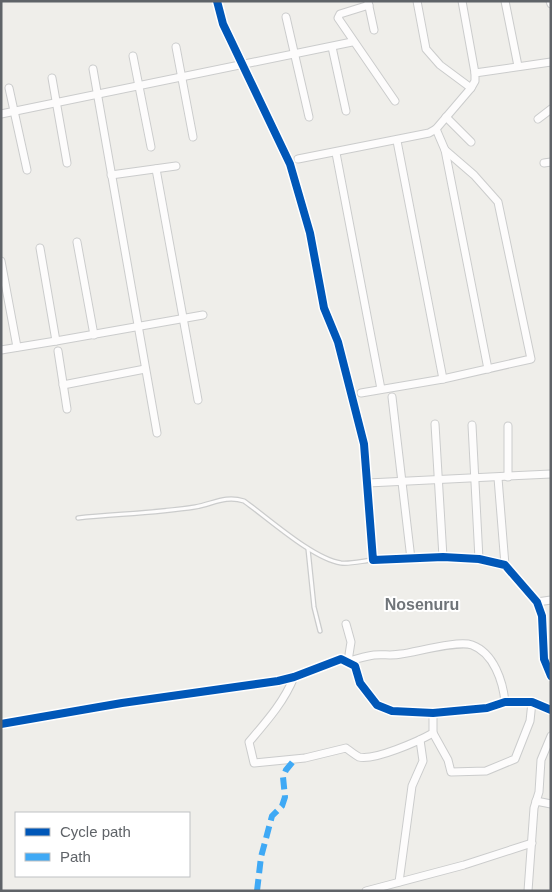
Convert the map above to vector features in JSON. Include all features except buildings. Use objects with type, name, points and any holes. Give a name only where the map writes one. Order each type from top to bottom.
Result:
[{"type":"street","points":[[217,1],[223,24],[292,173],[310,233],[324,308],[338,342],[364,444],[373,560],[443,557],[479,559],[505,565],[537,602],[542,616],[544,659],[551,676]]},
{"type":"street","points":[[417,1],[426,49],[440,65],[471,88]]},
{"type":"street","points":[[298,159],[416,137],[436,129],[475,81],[462,1]]},
{"type":"street","points":[[505,1],[518,66]]},
{"type":"street","points":[[374,30],[369,3],[338,16],[352,42],[395,101]]},
{"type":"street","points":[[286,16],[309,117]]},
{"type":"street","points":[[1,114],[352,42]]},
{"type":"street","points":[[176,47],[193,137]]},
{"type":"street","points":[[332,47],[346,111]]},
{"type":"street","points":[[134,56],[151,147]]},
{"type":"street","points":[[475,73],[551,62]]},
{"type":"street","points":[[93,69],[110,175],[157,433]]},
{"type":"street","points":[[52,78],[67,163]]},
{"type":"street","points":[[9,88],[27,170]]},
{"type":"street","points":[[538,119],[551,109]]},
{"type":"street","points":[[446,117],[471,142]]},
{"type":"street","points":[[436,129],[445,150],[488,369]]},
{"type":"street","points":[[397,141],[443,379]]},
{"type":"street","points":[[360,393],[443,379],[531,359],[498,202],[474,175],[445,150]]},
{"type":"street","points":[[336,152],[381,389]]},
{"type":"street","points":[[110,175],[176,166]]},
{"type":"street","points":[[156,168],[198,400]]},
{"type":"street","points":[[77,242],[94,334]]},
{"type":"street","points":[[40,248],[56,341]]},
{"type":"street","points":[[1,261],[17,347]]},
{"type":"street","points":[[1,350],[203,315]]},
{"type":"street","points":[[58,351],[67,409]]},
{"type":"street","points":[[63,385],[145,369]]},
{"type":"street","points":[[392,398],[411,559]]},
{"type":"street","points":[[435,424],[443,557]]},
{"type":"street","points":[[472,425],[479,559]]},
{"type":"street","points":[[508,426],[508,477]]},
{"type":"street","points":[[368,483],[551,474]]},
{"type":"street","points":[[498,478],[505,565]]},
{"type":"street","points":[[537,602],[551,600]]},
{"type":"street","points":[[346,624],[351,642],[348,661]]},
{"type":"street","points":[[348,661],[373,655],[400,655],[423,648],[471,644],[492,662],[504,690],[505,702]]},
{"type":"street","points":[[1,724],[122,703],[294,678],[340,659],[348,661],[355,666],[360,683],[377,705],[392,711],[433,714],[487,708],[505,702],[532,702],[551,710]]},
{"type":"street","points":[[294,678],[289,690],[273,714],[249,742],[254,763],[295,760],[346,748],[358,757],[380,756],[388,750],[420,740],[433,733]]},
{"type":"street","points":[[433,714],[433,733],[448,760],[451,772],[486,771],[515,759],[530,721],[532,702]]},
{"type":"street","points":[[528,891],[541,760],[551,736]]},
{"type":"street","points":[[399,882],[412,786],[423,761],[420,740]]},
{"type":"street","points":[[536,802],[551,804]]},
{"type":"street","points":[[366,891],[464,865],[532,843]]},
{"type":"lane","points":[[78,518],[197,507],[223,498],[234,498],[244,501],[308,548],[329,560],[343,564],[373,560]]},
{"type":"lane","points":[[308,548],[314,607],[320,631]]},
{"type":"marked path","points":[[257,891],[261,857],[272,816],[282,806],[285,797],[283,777],[295,759]]},
{"type":"cycle path","points":[[217,1],[223,24],[290,164],[310,233],[324,308],[338,342],[364,444],[373,560],[443,557],[479,559],[505,565],[537,602],[542,616],[544,659],[551,676]]},
{"type":"cycle path","points":[[1,724],[122,703],[278,681],[341,659],[355,666],[360,683],[377,705],[392,711],[433,713],[487,708],[505,702],[532,702],[551,710]]},
{"type":"district","name":"Nosenuru","points":[[422,604]]}]
